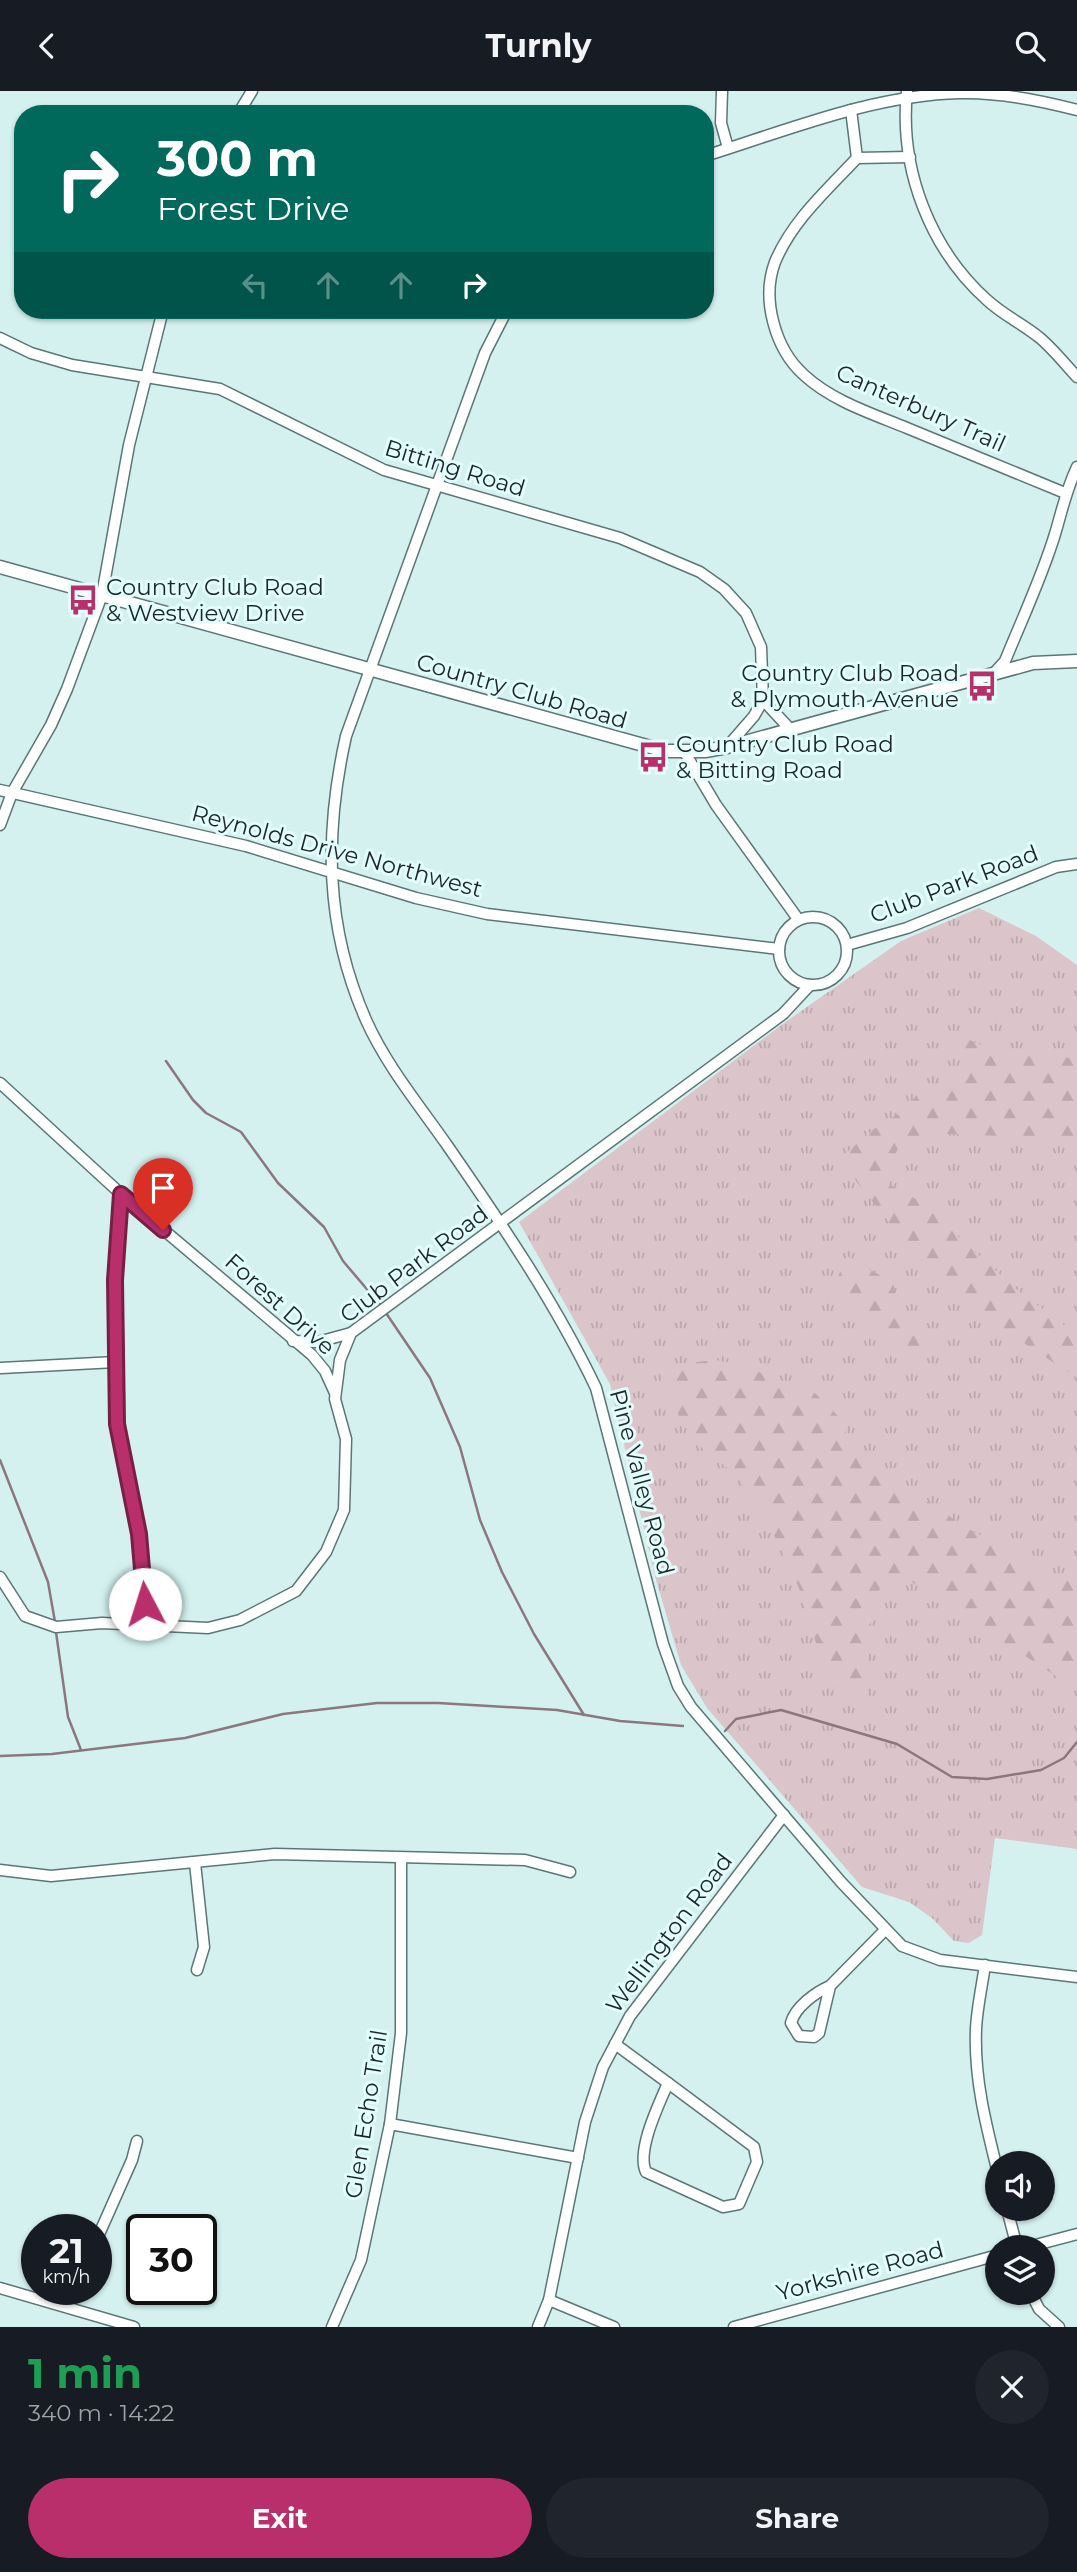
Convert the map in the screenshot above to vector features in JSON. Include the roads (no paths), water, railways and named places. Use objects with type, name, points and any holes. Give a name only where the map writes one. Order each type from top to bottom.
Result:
[{"type":"main road","name":"Country Club Road","points":[[0,567],[645,747],[684,751],[727,747],[1032,663],[1077,661]]},
{"type":"street","points":[[722,91],[720,123],[728,148]]},
{"type":"street","points":[[714,153],[907,95],[1030,94],[1077,110]]},
{"type":"street","points":[[907,95],[910,157],[931,230],[957,271],[989,302],[1041,339],[1077,376]]},
{"type":"street","points":[[851,110],[857,158],[910,157]]},
{"type":"street","name":"Canterbury Trail","points":[[857,158],[800,219],[776,262],[771,286],[772,311],[786,353],[812,382],[858,408],[1065,493]]},
{"type":"street","points":[[0,825],[12,793],[60,706],[102,595],[129,445],[161,319]]},
{"type":"street","name":"Pine Valley Road","points":[[502,319],[485,353],[368,669],[339,767],[330,834],[330,871],[352,983],[366,1021],[383,1053],[501,1224],[579,1353],[596,1388],[663,1644],[678,1686],[708,1729],[902,1946],[921,1955],[1077,1977]]},
{"type":"street","name":"Bitting Road","points":[[0,338],[31,353],[72,365],[220,389],[374,465],[436,486],[620,538],[700,572],[724,589],[751,620],[761,647],[763,700]]},
{"type":"street","points":[[995,672],[1005,661],[1051,545],[1065,493],[1077,467]]},
{"type":"street","points":[[727,747],[754,716],[763,700],[790,729]]},
{"type":"street","points":[[684,751],[716,805],[798,919]]},
{"type":"street","name":"Reynolds Drive Northwest","points":[[0,790],[186,831],[416,898],[487,913],[779,949]]},
{"type":"street","name":"Club Park Road","points":[[847,945],[907,928],[1056,867],[1077,864]]},
{"type":"street","points":[[810,916],[832,921],[840,929],[847,945],[846,962],[841,972],[832,980],[810,985],[800,982],[784,969],[779,949],[785,932],[798,919],[810,916]]},
{"type":"street","name":"Club Park Road","points":[[0,1577],[19,1610],[44,1625],[64,1627],[102,1623],[192,1629],[229,1623],[285,1598],[304,1582],[326,1552],[344,1510],[347,1448],[335,1395],[340,1360],[351,1333],[783,1014],[810,985]]},
{"type":"street","name":"Forest Drive","points":[[0,1083],[121,1194],[318,1361],[335,1395]]},
{"type":"street","points":[[121,1194],[115,1280],[117,1424],[139,1534],[147,1627]]},
{"type":"street","points":[[293,1341],[318,1342],[351,1333]]},
{"type":"street","points":[[1,1368],[116,1362]]},
{"type":"street","name":"Wellington Road","points":[[538,2327],[549,2300],[585,2122],[615,2044],[629,2016],[784,1815]]},
{"type":"street","points":[[0,1870],[51,1876],[275,1854],[525,1860],[570,1872]]},
{"type":"street","name":"Glen Echo Trail","points":[[332,2327],[361,2260],[390,2124],[401,2033],[401,1858]]},
{"type":"street","points":[[195,1863],[204,1947],[197,1970]]},
{"type":"street","points":[[830,1986],[819,2033],[814,2037],[799,2036],[791,2023],[793,2016],[815,1994],[830,1986],[885,1930]]},
{"type":"street","points":[[985,1965],[976,2027],[976,2058],[985,2130],[991,2151]]},
{"type":"street","points":[[615,2044],[668,2083],[754,2147],[757,2162],[739,2203],[723,2207],[646,2172],[643,2161],[645,2148],[668,2083]]},
{"type":"street","points":[[390,2124],[578,2158]]},
{"type":"street","points":[[108,2214],[132,2160],[137,2141]]},
{"type":"street","points":[[1055,2240],[1077,2234]]},
{"type":"street","name":"Yorkshire Road","points":[[734,2327],[985,2259]]},
{"type":"street","points":[[0,2288],[134,2327]]},
{"type":"street","points":[[549,2300],[614,2327]]},
{"type":"street","points":[[1037,2305],[1059,2327]]},
{"type":"street","points":[[773,2327],[779,2314]]},
{"type":"waterway","points":[[166,1061],[193,1100],[206,1113],[241,1132],[278,1183],[324,1227],[343,1261],[382,1307]]},
{"type":"waterway","points":[[386,1313],[430,1378],[460,1447],[480,1520],[502,1572],[534,1634],[584,1715]]},
{"type":"waterway","points":[[0,1460],[48,1582],[55,1622]]},
{"type":"waterway","points":[[56,1632],[68,1717],[81,1750]]},
{"type":"waterway","points":[[0,1756],[52,1754],[185,1738],[283,1714],[377,1703],[438,1703],[557,1710],[620,1721],[683,1726]]},
{"type":"waterway","points":[[725,1731],[736,1719],[781,1710],[897,1744],[952,1777],[987,1779],[1041,1770],[1064,1758],[1077,1742]]},
{"type":"place","name":"Country Club Road & Westview Drive","points":[[83,600]]},
{"type":"place","name":"Country Club Road & Plymouth Avenue","points":[[982,686]]},
{"type":"place","name":"Country Club Road & Bitting Road","points":[[653,757]]}]
